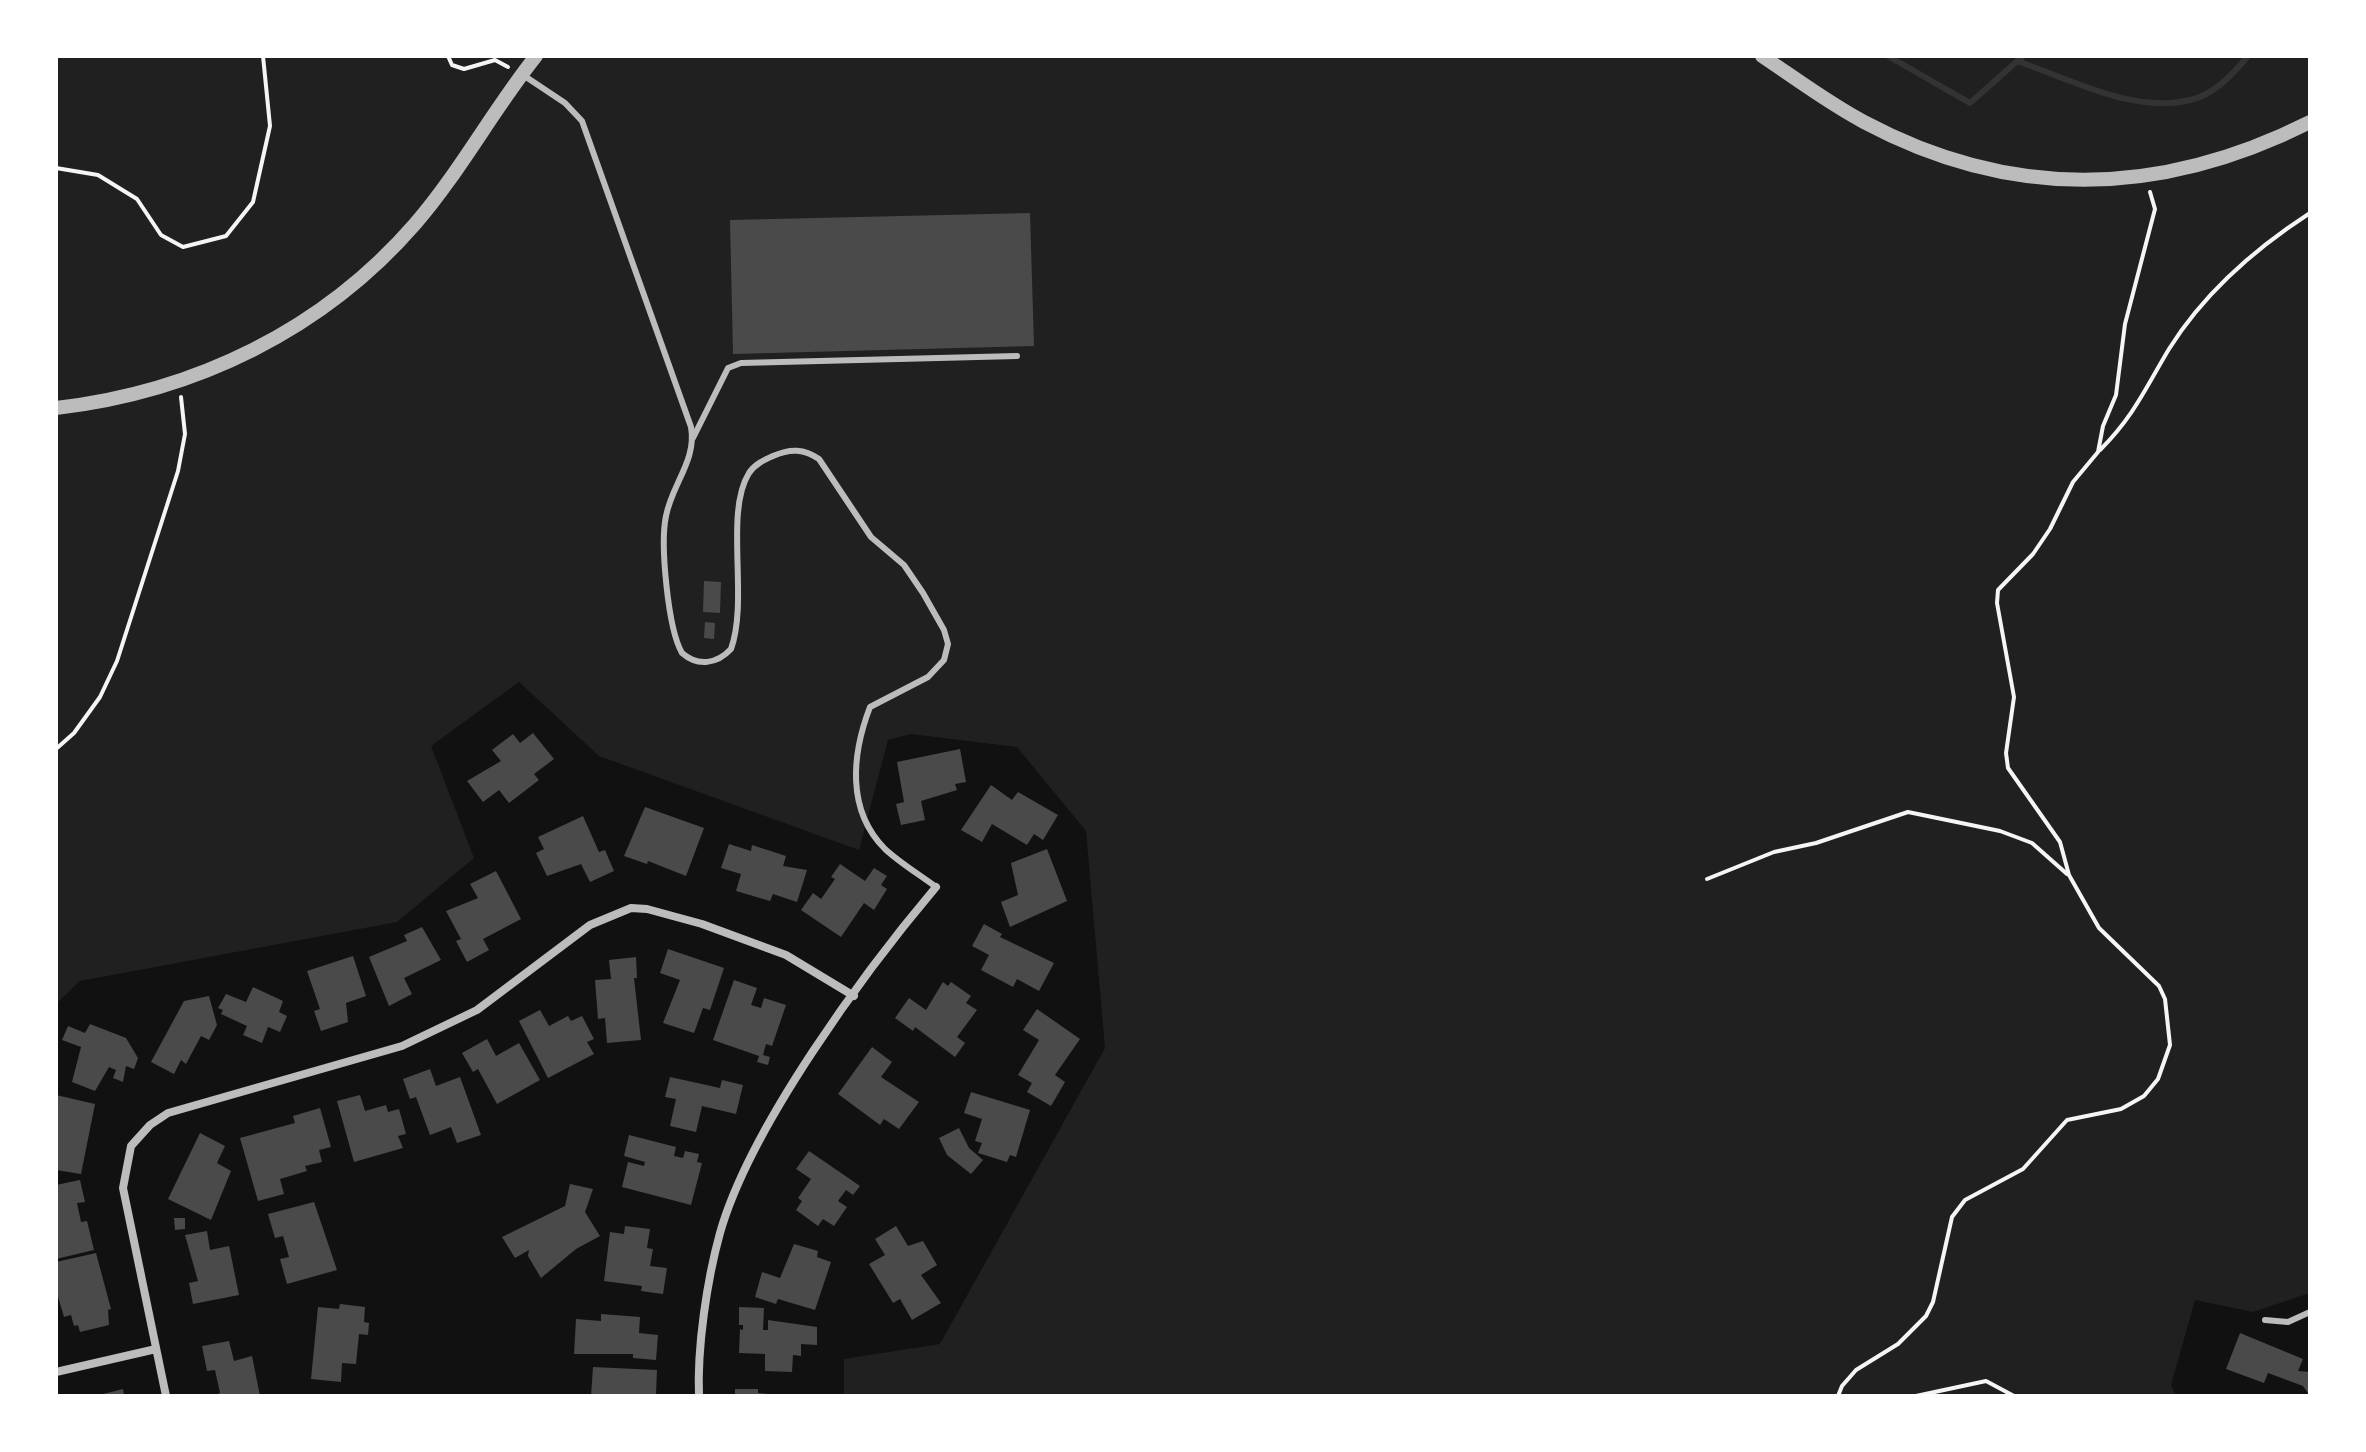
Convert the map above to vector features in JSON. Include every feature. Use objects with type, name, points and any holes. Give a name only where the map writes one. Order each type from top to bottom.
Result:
[{"type":"street","points":[[56,408],[177,384],[227,363],[308,320],[370,270],[416,223],[536,56]]},
{"type":"street","points":[[1762,56],[1860,121],[1957,164],[2048,180],[2146,177],[2241,153],[2310,122]]},
{"type":"street","points":[[699,1396],[707,1301],[720,1232],[749,1162],[792,1087],[854,996],[936,887]]},
{"type":"street","points":[[166,1396],[123,1188],[131,1146],[150,1125],[168,1113],[402,1046],[477,1010],[590,925],[631,908],[647,909],[702,924],[786,955],[854,996]]},
{"type":"street","points":[[56,1372],[156,1349]]},
{"type":"lane","points":[[521,74],[565,103],[582,121],[693,438]]},
{"type":"lane","points":[[936,887],[884,848],[857,803],[855,778],[860,734],[870,707],[928,677],[944,660],[948,644],[944,630],[904,565],[871,537],[819,459],[807,451],[791,450],[755,465],[741,492],[738,620],[731,649],[714,662],[687,657],[679,648],[673,617],[665,517],[690,454],[693,438],[728,368],[741,363],[1017,356]]},
{"type":"lane","points":[[2265,1320],[2288,1322],[2310,1312]]},
{"type":"path","points":[[56,168],[98,175],[137,199],[161,235],[183,247],[226,236],[253,202],[270,126],[263,56]]},
{"type":"path","points":[[448,56],[452,65],[464,69],[495,60],[521,74]]},
{"type":"path","points":[[2098,452],[2103,426],[2116,395],[2125,324],[2155,209],[2146,177]]},
{"type":"path","points":[[1838,1396],[1842,1386],[1856,1370],[1898,1344],[1926,1316],[1933,1302],[1952,1217],[1965,1200],[2023,1169],[2067,1120],[2121,1109],[2144,1096],[2158,1079],[2170,1045],[2165,999],[2150,976],[2122,953],[2099,928],[2069,875],[2060,842],[2008,768],[2006,753],[2014,697],[1997,603],[1998,590],[2033,554],[2050,529],[2073,482],[2127,424],[2170,348],[2209,298],[2263,243],[2310,213]]},
{"type":"path","points":[[56,749],[74,733],[100,697],[117,661],[178,471],[185,434],[184,406],[177,384]]},
{"type":"path","points":[[1707,879],[1774,852],[1816,843],[1908,812],[2000,831],[2032,843],[2069,875]]},
{"type":"path","points":[[1916,1396],[1961,1383],[1986,1381],[2014,1396]]},
{"type":"shaded area","points":[[56,56],[2310,56],[2310,1293],[2253,1312],[2195,1300],[2171,1385],[2176,1396],[844,1396],[844,1359],[940,1344],[1105,1048],[1086,831],[1017,747],[911,734],[888,740],[859,850],[599,756],[519,682],[431,746],[474,858],[397,922],[80,981],[56,1004]]},
{"type":"building","points":[[1030,213],[1034,346],[733,354],[730,220]]},
{"type":"building","points":[[704,581],[721,582],[720,613],[703,612]]},
{"type":"building","points":[[705,622],[715,623],[714,639],[704,638]]},
{"type":"building","points":[[533,733],[554,759],[534,774],[539,780],[509,803],[499,790],[483,802],[467,781],[501,761],[492,750],[513,734],[520,743]]},
{"type":"building","points":[[960,749],[966,782],[955,784],[957,790],[921,801],[925,820],[901,825],[896,804],[904,802],[897,762]]},
{"type":"building","points":[[991,785],[1012,800],[1018,792],[1058,815],[1043,840],[1034,834],[1027,845],[992,824],[982,842],[961,830]]},
{"type":"building","points":[[645,807],[704,828],[686,876],[648,861],[647,864],[624,856]]},
{"type":"building","points":[[583,816],[599,852],[605,850],[614,871],[590,882],[581,864],[547,876],[536,853],[544,849],[538,837]]},
{"type":"building","points":[[729,844],[751,851],[752,845],[786,856],[783,866],[807,870],[797,902],[773,894],[770,901],[736,891],[741,874],[721,868]]},
{"type":"building","points":[[1047,849],[1067,901],[1010,927],[1001,902],[1018,895],[1011,863]]},
{"type":"building","points":[[840,864],[865,881],[874,868],[887,876],[881,885],[887,889],[874,910],[864,903],[841,937],[801,910],[813,893],[821,899],[835,879],[831,877]]},
{"type":"building","points":[[496,871],[521,919],[483,939],[489,950],[467,962],[456,941],[461,939],[446,911],[478,898],[470,884]]},
{"type":"building","points":[[984,924],[1002,934],[1000,937],[1054,963],[1039,991],[1017,979],[1013,987],[981,970],[989,955],[972,946]]},
{"type":"building","points":[[422,927],[441,960],[404,978],[412,994],[389,1006],[369,957],[407,941],[404,935]]},
{"type":"building","points":[[668,949],[724,968],[710,1010],[703,1008],[694,1033],[663,1023],[680,980],[660,973]]},
{"type":"building","points":[[353,956],[366,996],[346,1003],[348,1022],[321,1031],[314,1011],[320,1009],[307,971]]},
{"type":"building","points":[[636,957],[637,978],[634,978],[641,1040],[607,1043],[605,1018],[598,1019],[595,980],[611,979],[609,960]]},
{"type":"building","points":[[734,980],[757,988],[751,1005],[761,1008],[764,998],[786,1005],[772,1046],[766,1044],[763,1055],[770,1057],[768,1065],[757,1062],[759,1056],[713,1040]]},
{"type":"building","points":[[943,982],[948,986],[951,982],[971,996],[966,1003],[977,1010],[957,1037],[965,1043],[955,1057],[915,1027],[913,1031],[895,1018],[909,998],[926,1010]]},
{"type":"building","points":[[253,987],[283,1001],[279,1012],[287,1016],[280,1032],[268,1027],[262,1043],[243,1035],[247,1026],[221,1014],[223,1010],[218,1008],[226,994],[246,1002]]},
{"type":"building","points":[[209,996],[217,1025],[209,1040],[201,1036],[186,1064],[181,1060],[174,1074],[151,1062],[184,1001]]},
{"type":"building","points":[[1037,1009],[1080,1039],[1055,1075],[1065,1082],[1051,1106],[1027,1092],[1032,1083],[1018,1075],[1039,1040],[1023,1030]]},
{"type":"building","points":[[540,1010],[549,1026],[568,1016],[571,1021],[582,1016],[594,1039],[587,1042],[594,1054],[548,1078],[519,1021]]},
{"type":"building","points":[[90,1024],[126,1038],[138,1058],[134,1069],[126,1066],[123,1082],[113,1078],[116,1070],[109,1067],[95,1091],[72,1082],[81,1047],[62,1040],[68,1026],[85,1033]]},
{"type":"building","points":[[487,1039],[496,1056],[519,1043],[540,1080],[497,1104],[478,1069],[473,1072],[462,1053]]},
{"type":"building","points":[[872,1047],[892,1062],[881,1077],[919,1102],[899,1129],[884,1119],[880,1125],[838,1094]]},
{"type":"building","points":[[430,1069],[436,1086],[460,1077],[481,1135],[457,1143],[451,1127],[430,1135],[416,1097],[410,1099],[403,1079]]},
{"type":"building","points":[[670,1077],[720,1088],[722,1080],[743,1085],[736,1114],[702,1106],[696,1132],[670,1126],[676,1099],[665,1097]]},
{"type":"building","points":[[971,1092],[1030,1110],[1016,1157],[1010,1155],[1007,1162],[978,1153],[982,1143],[975,1141],[982,1119],[964,1113]]},
{"type":"building","points":[[56,1095],[95,1104],[81,1174],[56,1170]]},
{"type":"building","points":[[360,1095],[365,1111],[386,1105],[388,1112],[399,1109],[406,1134],[398,1136],[403,1148],[354,1162],[337,1101]]},
{"type":"building","points":[[320,1108],[331,1147],[319,1150],[322,1162],[305,1166],[307,1171],[280,1179],[284,1194],[258,1201],[240,1138],[295,1123],[293,1116]]},
{"type":"building","points":[[959,1128],[969,1148],[983,1160],[971,1174],[947,1155],[939,1138]]},
{"type":"building","points":[[200,1133],[225,1146],[217,1163],[231,1171],[211,1220],[168,1199]]},
{"type":"building","points":[[629,1135],[676,1147],[674,1156],[683,1158],[685,1151],[699,1154],[697,1162],[702,1163],[691,1205],[622,1187],[628,1162],[644,1166],[645,1162],[624,1156]]},
{"type":"building","points":[[809,1151],[860,1186],[853,1195],[846,1190],[838,1201],[847,1207],[834,1226],[823,1219],[818,1226],[796,1210],[802,1201],[798,1198],[811,1179],[796,1169]]},
{"type":"building","points":[[80,1180],[85,1202],[77,1203],[81,1222],[87,1221],[94,1250],[56,1259],[56,1185]]},
{"type":"building","points":[[570,1184],[593,1189],[585,1212],[600,1236],[576,1249],[541,1278],[528,1256],[529,1250],[515,1258],[502,1237],[565,1206]]},
{"type":"building","points":[[314,1202],[337,1270],[287,1284],[280,1259],[289,1257],[283,1236],[275,1238],[268,1214]]},
{"type":"building","points":[[174,1218],[185,1218],[185,1229],[175,1230]]},
{"type":"building","points":[[625,1226],[650,1229],[647,1248],[653,1249],[650,1266],[667,1268],[663,1294],[641,1291],[642,1286],[604,1281],[610,1232],[624,1234]]},
{"type":"building","points":[[896,1226],[908,1246],[923,1241],[937,1265],[921,1275],[941,1303],[912,1320],[900,1299],[893,1303],[869,1264],[885,1255],[875,1239]]},
{"type":"building","points":[[207,1231],[210,1250],[229,1246],[239,1295],[193,1304],[189,1283],[198,1281],[185,1235]]},
{"type":"building","points":[[794,1244],[818,1251],[817,1257],[831,1262],[815,1310],[778,1299],[776,1304],[755,1297],[762,1272],[780,1278]]},
{"type":"building","points":[[96,1253],[111,1309],[108,1310],[109,1325],[80,1332],[78,1325],[74,1326],[71,1315],[64,1317],[56,1290],[56,1262]]},
{"type":"building","points":[[340,1304],[365,1307],[364,1322],[369,1323],[368,1335],[359,1334],[356,1364],[342,1363],[341,1382],[311,1379],[318,1307],[339,1309]]},
{"type":"building","points":[[739,1307],[764,1308],[763,1330],[768,1330],[768,1320],[817,1327],[817,1345],[801,1344],[801,1356],[793,1355],[792,1372],[765,1371],[765,1354],[739,1353],[740,1329],[743,1330],[743,1325],[739,1325]]},
{"type":"building","points":[[601,1314],[640,1317],[639,1333],[658,1335],[656,1360],[633,1358],[633,1354],[574,1354],[576,1319],[601,1321]]},
{"type":"building","points":[[2240,1333],[2303,1359],[2298,1371],[2310,1372],[2310,1396],[2303,1386],[2268,1373],[2264,1383],[2226,1369]]},
{"type":"building","points":[[229,1341],[234,1361],[252,1356],[260,1396],[213,1396],[220,1393],[215,1370],[207,1371],[202,1346]]},
{"type":"building","points":[[593,1367],[657,1370],[656,1394],[591,1396]]},
{"type":"building","points":[[123,1389],[124,1396],[99,1396],[99,1395]]},
{"type":"building","points":[[735,1389],[758,1389],[758,1393],[788,1396],[735,1396]]},
{"type":"waterway","points":[[1888,56],[1970,103],[2023,56]]},
{"type":"waterway","points":[[2017,61],[2124,99],[2168,103],[2207,94],[2229,77],[2248,56]]}]
